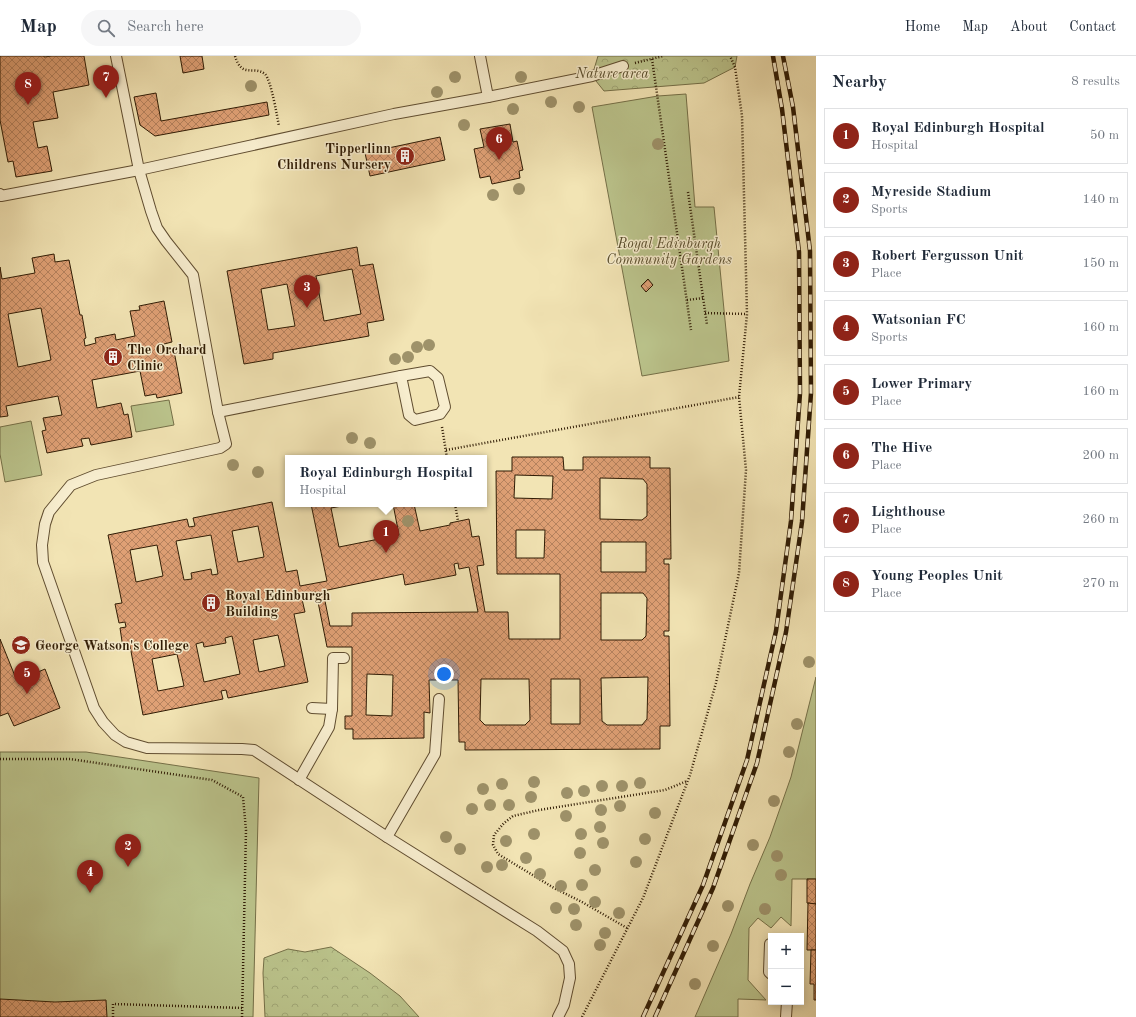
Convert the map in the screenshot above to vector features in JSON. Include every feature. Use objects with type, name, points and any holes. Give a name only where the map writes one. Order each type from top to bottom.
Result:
[{"type":"lane","points":[[116,56],[139,170],[151,211],[157,228],[193,275],[218,412],[226,444],[220,448],[96,475],[71,485],[49,512],[45,524],[42,545],[43,562],[94,708],[103,722],[115,735],[126,742],[147,748],[254,750],[537,931],[563,951],[569,964],[570,978],[564,1005],[558,1017]]},
{"type":"lane","points":[[480,56],[488,97]]},
{"type":"lane","points":[[0,194],[2,196],[139,170],[408,111],[592,76],[623,66]]},
{"type":"lane","points":[[218,412],[401,376],[430,371],[438,378],[445,408],[440,414],[415,420],[409,415],[401,376]]},
{"type":"lane","points":[[299,780],[329,727],[332,709],[333,658],[344,658]]},
{"type":"lane","points":[[387,836],[435,754],[440,699]]},
{"type":"lane","points":[[312,708],[332,709]]},
{"type":"lane","points":[[786,1005],[786,1017]]},
{"type":"path","points":[[235,56],[238,64],[243,69],[266,75],[282,139]]},
{"type":"path","points":[[623,66],[663,56]]},
{"type":"path","points":[[582,1017],[642,898],[690,775],[716,683],[739,573],[746,470],[739,397],[748,314],[742,116],[735,67],[730,56]]},
{"type":"path","points":[[652,59],[691,330]]},
{"type":"path","points":[[688,192],[707,325]]},
{"type":"path","points":[[687,300],[703,298]]},
{"type":"path","points":[[705,313],[748,314]]},
{"type":"path","points":[[446,450],[739,397]]},
{"type":"path","points":[[440,414],[447,455]]},
{"type":"path","points":[[456,507],[458,521]]},
{"type":"path","points":[[0,759],[70,759],[212,780],[243,797],[246,830],[242,1017]]},
{"type":"path","points":[[627,928],[554,888],[498,854],[493,845],[494,835],[504,823],[513,816],[546,809],[665,790],[688,780]]},
{"type":"path","points":[[113,1016],[113,1004],[243,1008]]},
{"type":"green space","name":"Nature area","points":[[598,56],[737,56],[735,67],[704,83],[604,91],[592,76]]},
{"type":"green space","name":"Royal Edinburgh Community Gardens","points":[[686,94],[695,207],[714,207],[729,361],[642,376],[592,107],[658,96]]},
{"type":"green space","points":[[169,400],[174,425],[136,432],[131,406]]},
{"type":"green space","points":[[31,421],[42,475],[5,482],[0,454],[0,427]]},
{"type":"green space","points":[[816,677],[816,879],[792,879],[791,926],[781,917],[771,928],[758,918],[749,928],[748,980],[766,1000],[738,999],[738,1017],[695,1017],[731,934],[770,837],[791,777]]},
{"type":"green space","points":[[0,752],[86,752],[259,778],[253,1017],[0,1017]]},
{"type":"green space","points":[[331,947],[370,973],[400,996],[419,1017],[265,1017],[263,973],[264,958],[288,949],[305,952]]},
{"type":"building","points":[[0,56],[84,56],[89,85],[53,92],[58,118],[33,122],[38,148],[47,146],[52,171],[16,177],[13,161],[8,162],[0,120]]},
{"type":"building","points":[[180,56],[202,56],[204,69],[183,73]]},
{"type":"building","points":[[156,93],[161,121],[267,102],[269,115],[155,136],[140,125],[134,97]]},
{"type":"building","points":[[510,124],[513,142],[517,141],[523,170],[519,171],[520,178],[492,184],[490,176],[480,178],[474,149],[484,147],[480,129]]},
{"type":"building","name":"Tipperlinn Childrens Nursery","points":[[440,137],[445,160],[370,176],[365,153]]},
{"type":"building","points":[[357,247],[360,266],[373,264],[384,320],[367,323],[369,336],[273,353],[273,359],[244,364],[227,271]],"holes":[[[352,269],[361,314],[324,321],[316,276]],[[287,284],[295,326],[268,330],[261,289]]]},
{"type":"building","name":"The Orchard Clinic","points":[[54,254],[55,262],[69,260],[80,315],[82,315],[86,338],[84,339],[85,346],[96,343],[95,338],[115,334],[116,340],[135,336],[130,311],[140,310],[139,306],[164,301],[172,342],[164,344],[165,351],[166,353],[174,351],[182,393],[157,398],[156,394],[145,396],[140,371],[92,380],[97,408],[121,403],[124,415],[128,414],[132,437],[91,445],[89,438],[81,439],[83,446],[47,453],[42,431],[46,430],[43,418],[62,415],[58,396],[6,406],[8,416],[0,417],[0,267],[2,279],[35,273],[32,258]],"holes":[[[41,308],[51,360],[18,367],[8,314]]]},
{"type":"building","points":[[648,279],[653,285],[646,292],[641,286]]},
{"type":"building","name":"Royal Edinburgh Building","points":[[512,457],[563,457],[564,470],[583,470],[583,457],[650,457],[650,468],[670,468],[671,559],[664,559],[664,564],[669,564],[669,631],[664,631],[664,636],[669,636],[670,726],[660,726],[660,749],[465,750],[465,742],[459,742],[458,680],[429,680],[430,713],[424,712],[424,738],[353,739],[353,729],[345,729],[345,716],[352,716],[352,647],[327,647],[316,592],[301,595],[305,612],[294,614],[308,682],[228,698],[226,690],[221,691],[223,699],[143,715],[130,646],[123,648],[120,628],[126,627],[125,622],[119,623],[115,604],[122,603],[108,535],[187,519],[189,527],[195,526],[193,518],[272,502],[286,572],[297,570],[300,586],[327,581],[312,507],[336,507],[331,508],[339,547],[399,535],[394,507],[415,507],[420,531],[450,525],[450,523],[469,519],[472,537],[479,536],[484,565],[477,566],[485,612],[508,612],[509,639],[560,639],[560,574],[497,574],[496,471],[512,471]],"holes":[[[515,475],[553,476],[552,499],[514,498]],[[600,478],[643,479],[647,484],[647,516],[642,520],[600,519]],[[258,526],[264,557],[238,562],[232,531]],[[516,530],[545,530],[544,558],[516,558]],[[211,535],[218,574],[212,575],[211,569],[191,573],[192,579],[184,580],[176,541]],[[601,542],[646,542],[646,572],[601,572]],[[157,545],[163,576],[136,582],[130,550]],[[458,563],[459,569],[469,567],[478,612],[352,613],[352,626],[330,626],[323,591],[403,574],[405,585],[456,575],[454,564]],[[601,593],[643,593],[647,598],[646,636],[642,640],[601,640]],[[278,635],[285,666],[259,672],[253,640]],[[232,636],[240,674],[204,682],[196,644],[203,642],[204,647],[226,643],[225,638]],[[177,654],[184,686],[158,691],[152,659]],[[367,674],[393,675],[392,716],[366,715]],[[648,677],[647,719],[642,725],[607,725],[602,721],[601,678]],[[481,679],[529,679],[530,720],[525,725],[485,725],[480,720]],[[551,679],[580,679],[580,724],[551,724]]]},
{"type":"building","points":[[0,639],[17,681],[45,669],[60,708],[14,726],[8,713],[0,716]]},
{"type":"building","points":[[807,879],[816,879],[816,904],[807,903]]},
{"type":"building","points":[[808,903],[816,904],[816,950],[807,950]]},
{"type":"building","points":[[811,950],[816,950],[816,1000],[814,1000],[814,984],[810,984]]},
{"type":"building","points":[[0,999],[55,1002],[106,1000],[107,1017],[0,1017]]},
{"type":"railway","points":[[643,1017],[703,885],[747,760],[776,631],[791,521],[800,393],[799,252],[782,109],[773,56]]},
{"type":"railway","points":[[655,1017],[713,888],[757,763],[786,632],[802,522],[811,393],[810,251],[793,107],[783,56]]},
{"type":"place","name":"Lighthouse","points":[[106,98]]},
{"type":"place","name":"Young Peoples Unit","points":[[28,105]]},
{"type":"place","name":"Tipperlinn Childrens Nursery","points":[[405,156]]},
{"type":"place","name":"The Hive","points":[[499,160]]},
{"type":"place","name":"Robert Fergusson Unit","points":[[307,308]]},
{"type":"place","name":"The Orchard Clinic","points":[[113,357]]},
{"type":"place","name":"Royal Edinburgh Hospital","points":[[386,553]]},
{"type":"place","name":"Royal Edinburgh Building","points":[[211,603]]},
{"type":"place","name":"George Watson's College","points":[[21,645]]},
{"type":"place","name":"Lower Primary","points":[[27,694]]},
{"type":"place","name":"Myreside Stadium","points":[[128,867]]},
{"type":"place","name":"Watsonian FC","points":[[90,893]]}]
